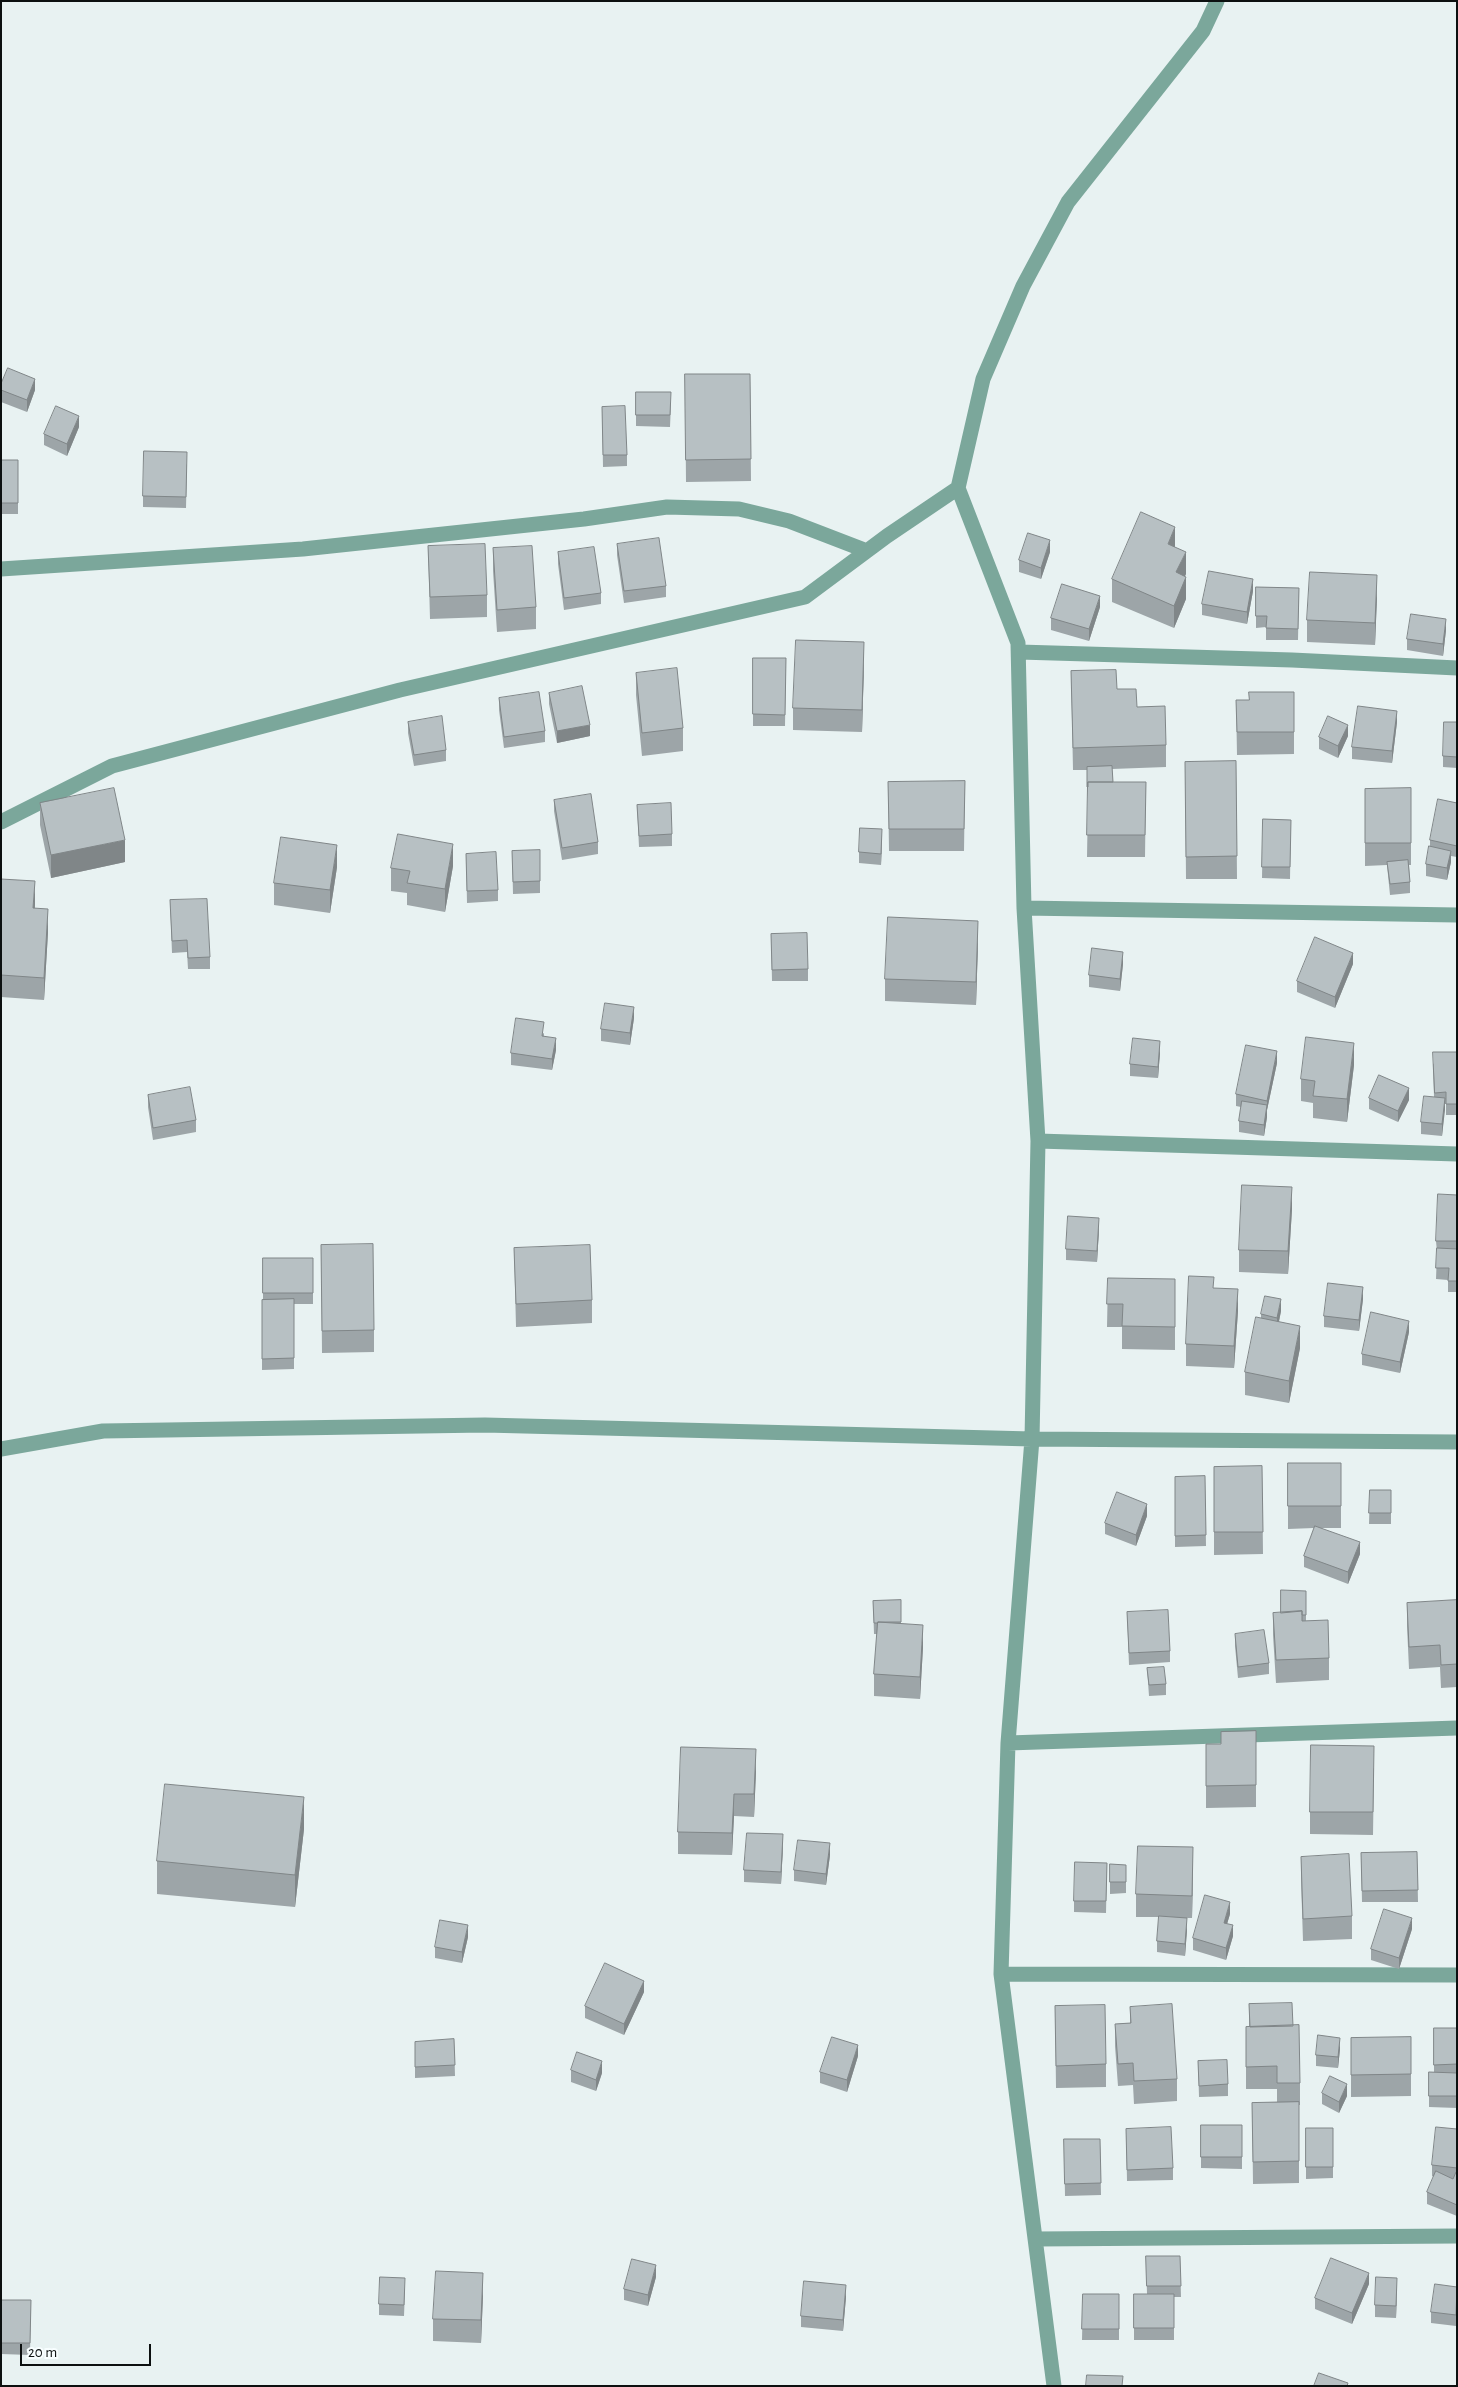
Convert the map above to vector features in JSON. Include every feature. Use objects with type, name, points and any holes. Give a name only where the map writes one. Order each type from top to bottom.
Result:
[{"type":"street","points":[[1054,2386],[1001,1974],[1008,1743],[1032,1439],[1038,1142],[1024,908],[1019,652],[1018,644],[958,488],[983,380],[1023,286],[1068,202],[1203,31],[1217,1]]},
{"type":"street","points":[[1,822],[112,766],[400,690],[805,597],[958,488]]},
{"type":"street","points":[[1,569],[303,549],[667,507],[739,509],[789,521],[867,551]]},
{"type":"street","points":[[1019,652],[1282,660],[1457,668]]},
{"type":"street","points":[[1024,908],[1457,914]]},
{"type":"street","points":[[1038,1142],[1457,1154]]},
{"type":"street","points":[[1,1449],[103,1431],[485,1425],[1032,1439],[1457,1442]]},
{"type":"street","points":[[1008,1743],[1457,1728]]},
{"type":"street","points":[[1001,1974],[1457,1974]]},
{"type":"street","points":[[1036,2239],[1457,2236]]},
{"type":"building","points":[[8,368],[35,379],[27,400],[1,390],[1,384]]},
{"type":"building","points":[[685,374],[750,374],[751,459],[686,460]]},
{"type":"building","points":[[636,392],[671,392],[670,415],[636,415]]},
{"type":"building","points":[[56,406],[79,416],[67,444],[44,434]]},
{"type":"building","points":[[625,406],[627,455],[603,455],[602,407]]},
{"type":"building","points":[[144,451],[187,452],[186,497],[143,496]]},
{"type":"building","points":[[1,460],[18,460],[18,503],[1,503]]},
{"type":"building","points":[[1141,512],[1175,527],[1168,544],[1186,552],[1176,572],[1186,577],[1174,606],[1112,579]]},
{"type":"building","points":[[1028,533],[1050,540],[1041,568],[1019,560]]},
{"type":"building","points":[[659,538],[666,586],[624,591],[617,544]]},
{"type":"building","points":[[485,544],[487,595],[430,597],[428,546]]},
{"type":"building","points":[[532,546],[536,607],[497,610],[493,548]]},
{"type":"building","points":[[594,547],[601,593],[564,598],[558,552]]},
{"type":"building","points":[[1209,571],[1253,579],[1247,612],[1202,604]]},
{"type":"building","points":[[1310,572],[1377,575],[1375,623],[1307,620]]},
{"type":"building","points":[[1062,584],[1100,596],[1089,629],[1051,618]]},
{"type":"building","points":[[1256,587],[1299,588],[1298,629],[1266,628],[1267,616],[1256,616]]},
{"type":"building","points":[[1411,614],[1446,619],[1443,644],[1407,639]]},
{"type":"building","points":[[796,640],[864,642],[862,710],[793,708]]},
{"type":"building","points":[[753,658],[786,658],[785,715],[753,714]]},
{"type":"building","points":[[677,668],[683,728],[642,733],[636,673]]},
{"type":"building","points":[[1116,670],[1117,689],[1136,689],[1137,707],[1165,706],[1166,745],[1073,748],[1071,671]]},
{"type":"building","points":[[582,686],[590,725],[557,731],[549,693]]},
{"type":"building","points":[[539,692],[545,731],[504,737],[499,698]]},
{"type":"building","points":[[1249,692],[1294,692],[1294,732],[1237,732],[1236,700],[1249,700]]},
{"type":"building","points":[[1358,706],[1397,711],[1392,751],[1352,747]]},
{"type":"building","points":[[442,716],[446,750],[414,755],[408,722]]},
{"type":"building","points":[[1328,716],[1348,725],[1338,746],[1319,737]]},
{"type":"building","points":[[1444,722],[1457,722],[1457,757],[1443,756]]},
{"type":"building","points":[[1236,761],[1237,856],[1186,857],[1185,762]]},
{"type":"building","points":[[1112,766],[1113,782],[1088,782],[1087,787],[1087,767]]},
{"type":"building","points":[[965,781],[964,829],[889,829],[888,782]]},
{"type":"building","points":[[1088,782],[1146,782],[1145,835],[1087,835]]},
{"type":"building","points":[[114,788],[125,840],[51,855],[40,803]]},
{"type":"building","points":[[1411,788],[1411,843],[1365,843],[1365,789]]},
{"type":"building","points":[[591,794],[598,842],[562,848],[554,800]]},
{"type":"building","points":[[1438,799],[1457,803],[1457,846],[1430,840]]},
{"type":"building","points":[[671,803],[672,834],[639,836],[637,805]]},
{"type":"building","points":[[1263,819],[1291,820],[1290,867],[1262,867]]},
{"type":"building","points":[[860,828],[882,829],[881,854],[859,852]]},
{"type":"building","points":[[398,834],[453,844],[445,889],[407,883],[410,871],[391,868]]},
{"type":"building","points":[[281,837],[337,845],[330,890],[274,883]]},
{"type":"building","points":[[1429,846],[1451,851],[1447,868],[1426,864]]},
{"type":"building","points":[[540,850],[540,881],[513,882],[512,851]]},
{"type":"building","points":[[496,852],[498,890],[467,891],[466,854]]},
{"type":"building","points":[[1408,860],[1410,882],[1390,884],[1387,862]]},
{"type":"building","points":[[1,879],[35,881],[33,908],[48,909],[44,978],[1,975]]},
{"type":"building","points":[[207,899],[210,957],[188,958],[187,940],[172,941],[170,900]]},
{"type":"building","points":[[888,917],[978,921],[976,982],[885,979]]},
{"type":"building","points":[[807,933],[808,969],[772,970],[771,934]]},
{"type":"building","points":[[1315,937],[1353,953],[1335,997],[1297,981]]},
{"type":"building","points":[[1092,948],[1123,952],[1120,979],[1089,975]]},
{"type":"building","points":[[605,1003],[634,1007],[630,1033],[601,1029]]},
{"type":"building","points":[[516,1018],[544,1022],[542,1036],[556,1038],[552,1059],[511,1053]]},
{"type":"building","points":[[1306,1037],[1354,1043],[1347,1099],[1313,1096],[1315,1081],[1301,1079]]},
{"type":"building","points":[[1133,1038],[1160,1041],[1158,1067],[1130,1064]]},
{"type":"building","points":[[1246,1045],[1277,1051],[1267,1101],[1236,1094]]},
{"type":"building","points":[[1433,1052],[1457,1052],[1457,1104],[1446,1104],[1446,1092],[1435,1093]]},
{"type":"building","points":[[1379,1075],[1409,1088],[1398,1111],[1369,1098]]},
{"type":"building","points":[[190,1087],[196,1120],[153,1128],[148,1095]]},
{"type":"building","points":[[1424,1096],[1445,1098],[1442,1124],[1421,1122]]},
{"type":"building","points":[[1242,1101],[1267,1105],[1264,1125],[1239,1121]]},
{"type":"building","points":[[1242,1185],[1292,1187],[1288,1251],[1239,1250]]},
{"type":"building","points":[[1438,1194],[1457,1195],[1457,1241],[1436,1241]]},
{"type":"building","points":[[1068,1216],[1099,1218],[1097,1251],[1066,1249]]},
{"type":"building","points":[[373,1244],[374,1330],[322,1331],[321,1245]]},
{"type":"building","points":[[590,1245],[592,1300],[516,1304],[514,1248]]},
{"type":"building","points":[[1437,1248],[1457,1249],[1457,1281],[1448,1281],[1449,1268],[1436,1268]]},
{"type":"building","points":[[263,1258],[313,1258],[313,1293],[263,1293]]},
{"type":"building","points":[[1189,1276],[1214,1277],[1213,1288],[1238,1289],[1234,1346],[1186,1344]]},
{"type":"building","points":[[1108,1278],[1175,1279],[1175,1327],[1122,1326],[1123,1304],[1107,1304]]},
{"type":"building","points":[[1328,1283],[1363,1287],[1359,1320],[1324,1316]]},
{"type":"building","points":[[1265,1296],[1281,1299],[1277,1318],[1261,1314]]},
{"type":"building","points":[[294,1299],[294,1358],[262,1359],[262,1300]]},
{"type":"building","points":[[1371,1312],[1409,1321],[1400,1362],[1362,1354]]},
{"type":"building","points":[[1256,1317],[1300,1326],[1289,1381],[1245,1372]]},
{"type":"building","points":[[1288,1463],[1341,1463],[1341,1506],[1288,1506]]},
{"type":"building","points":[[1262,1466],[1263,1532],[1214,1532],[1214,1467]]},
{"type":"building","points":[[1205,1476],[1206,1535],[1175,1536],[1175,1477]]},
{"type":"building","points":[[1370,1490],[1391,1490],[1391,1513],[1369,1513]]},
{"type":"building","points":[[1117,1492],[1147,1504],[1136,1535],[1105,1523]]},
{"type":"building","points":[[1315,1526],[1360,1542],[1348,1572],[1304,1556]]},
{"type":"building","points":[[1281,1590],[1306,1591],[1306,1615],[1302,1615],[1302,1611],[1281,1613]]},
{"type":"building","points":[[901,1600],[901,1622],[874,1623],[873,1601]]},
{"type":"building","points":[[1457,1600],[1457,1664],[1441,1665],[1440,1645],[1409,1647],[1407,1603]]},
{"type":"building","points":[[1168,1610],[1170,1651],[1129,1653],[1127,1612]]},
{"type":"building","points":[[1302,1611],[1302,1621],[1328,1620],[1329,1658],[1276,1660],[1273,1613]]},
{"type":"building","points":[[878,1622],[923,1625],[920,1677],[874,1674]]},
{"type":"building","points":[[1264,1630],[1269,1663],[1238,1667],[1235,1634]]},
{"type":"building","points":[[1164,1667],[1166,1684],[1149,1685],[1147,1668]]},
{"type":"building","points":[[1256,1731],[1256,1785],[1206,1786],[1206,1744],[1221,1744],[1221,1732]]},
{"type":"building","points":[[1311,1745],[1374,1746],[1373,1812],[1310,1812]]},
{"type":"building","points":[[681,1747],[756,1749],[754,1794],[734,1794],[732,1833],[678,1832]]},
{"type":"building","points":[[165,1784],[304,1797],[295,1875],[157,1861]]},
{"type":"building","points":[[747,1833],[783,1834],[781,1872],[744,1870]]},
{"type":"building","points":[[798,1840],[830,1843],[826,1874],[794,1870]]},
{"type":"building","points":[[1138,1846],[1193,1847],[1192,1896],[1136,1894]]},
{"type":"building","points":[[1417,1852],[1418,1890],[1362,1891],[1361,1853]]},
{"type":"building","points":[[1349,1854],[1352,1916],[1303,1919],[1301,1857]]},
{"type":"building","points":[[1075,1862],[1107,1863],[1106,1901],[1074,1901]]},
{"type":"building","points":[[1110,1864],[1126,1865],[1126,1882],[1110,1882]]},
{"type":"building","points":[[1205,1895],[1230,1902],[1224,1923],[1233,1925],[1226,1948],[1193,1938]]},
{"type":"building","points":[[1384,1909],[1412,1918],[1399,1958],[1371,1949]]},
{"type":"building","points":[[1159,1916],[1187,1918],[1185,1944],[1157,1941]]},
{"type":"building","points":[[440,1920],[468,1925],[462,1952],[435,1947]]},
{"type":"building","points":[[605,1963],[644,1981],[624,2024],[585,2006]]},
{"type":"building","points":[[1292,2003],[1293,2026],[1250,2027],[1249,2004]]},
{"type":"building","points":[[1172,2004],[1177,2079],[1134,2081],[1133,2063],[1118,2064],[1115,2024],[1131,2023],[1130,2007]]},
{"type":"building","points":[[1105,2005],[1106,2064],[1056,2066],[1055,2006]]},
{"type":"building","points":[[1299,2025],[1300,2083],[1277,2083],[1277,2066],[1246,2067],[1246,2027]]},
{"type":"building","points":[[1434,2028],[1457,2028],[1457,2064],[1434,2065]]},
{"type":"building","points":[[1318,2035],[1340,2038],[1338,2057],[1316,2055]]},
{"type":"building","points":[[832,2037],[858,2045],[847,2080],[820,2072]]},
{"type":"building","points":[[1411,2037],[1411,2074],[1351,2075],[1351,2038]]},
{"type":"building","points":[[454,2039],[455,2065],[415,2067],[415,2042]]},
{"type":"building","points":[[577,2052],[602,2061],[596,2080],[571,2070]]},
{"type":"building","points":[[1227,2060],[1228,2084],[1199,2086],[1198,2061]]},
{"type":"building","points":[[1429,2072],[1457,2073],[1457,2096],[1429,2096]]},
{"type":"building","points":[[1330,2076],[1347,2084],[1339,2102],[1322,2093]]},
{"type":"building","points":[[1299,2102],[1299,2161],[1253,2162],[1252,2103]]},
{"type":"building","points":[[1201,2125],[1242,2125],[1242,2157],[1201,2157]]},
{"type":"building","points":[[1171,2127],[1173,2168],[1127,2170],[1126,2129]]},
{"type":"building","points":[[1436,2127],[1457,2129],[1457,2168],[1432,2165]]},
{"type":"building","points":[[1306,2128],[1333,2128],[1333,2167],[1306,2167]]},
{"type":"building","points":[[1064,2139],[1100,2139],[1101,2183],[1065,2184]]},
{"type":"building","points":[[1436,2171],[1453,2179],[1457,2172],[1457,2205],[1427,2192]]},
{"type":"building","points":[[1146,2256],[1180,2256],[1181,2286],[1147,2286]]},
{"type":"building","points":[[1331,2258],[1369,2273],[1352,2313],[1315,2298]]},
{"type":"building","points":[[632,2259],[656,2265],[648,2295],[624,2289]]},
{"type":"building","points":[[436,2271],[483,2273],[481,2320],[433,2319]]},
{"type":"building","points":[[380,2277],[405,2278],[404,2305],[379,2304]]},
{"type":"building","points":[[1376,2277],[1397,2278],[1396,2306],[1375,2305]]},
{"type":"building","points":[[804,2281],[846,2285],[843,2320],[801,2316]]},
{"type":"building","points":[[1435,2284],[1457,2287],[1456,2315],[1431,2312]]},
{"type":"building","points":[[1083,2294],[1119,2294],[1119,2329],[1082,2329]]},
{"type":"building","points":[[1134,2294],[1174,2294],[1174,2328],[1134,2328]]},
{"type":"building","points":[[1,2300],[31,2300],[30,2343],[1,2343]]},
{"type":"building","points":[[1319,2373],[1348,2383],[1347,2386],[1314,2386]]},
{"type":"building","points":[[1087,2375],[1123,2376],[1122,2386],[1086,2386]]}]
